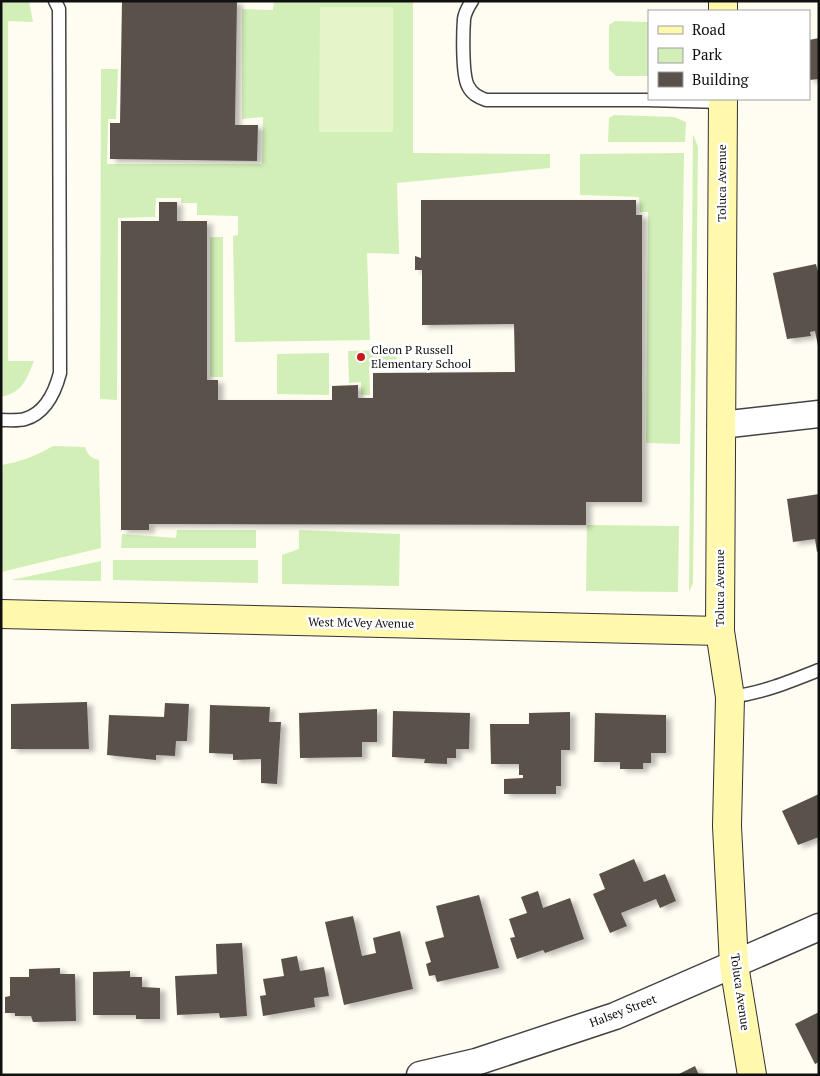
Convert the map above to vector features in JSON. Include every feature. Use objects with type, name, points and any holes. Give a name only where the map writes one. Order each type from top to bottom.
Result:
[{"type":"street","name":"Toluca Avenue","points":[[723,100],[720,631],[730,697],[727,826],[734,965],[752,1075]]},
{"type":"street","points":[[721,426],[819,414]]},
{"type":"street","name":"West McVey Avenue","points":[[1,614],[720,631]]},
{"type":"street","name":"Halsey Street","points":[[420,1075],[476,1062],[615,1016],[819,926]]},
{"type":"lane","points":[[1,420],[24,420],[36,415],[46,405],[55,390],[60,374],[59,9],[55,1]]},
{"type":"lane","points":[[472,1],[464,18],[464,77],[468,88],[476,97],[486,100],[723,100]]},
{"type":"lane","points":[[730,697],[752,695],[819,670]]},
{"type":"green space","points":[[1,1],[29,1],[33,22],[8,21],[8,361],[34,361],[23,384],[14,392],[1,397]]},
{"type":"green space","points":[[274,1],[413,1],[413,153],[550,154],[550,168],[397,183],[399,254],[367,253],[370,340],[235,342],[233,236],[238,235],[238,216],[197,215],[197,203],[181,203],[181,198],[156,198],[155,217],[118,218],[117,400],[100,399],[101,69],[118,69],[116,119],[108,119],[107,164],[262,164],[263,117],[242,119],[242,9],[273,10]]},
{"type":"green space","points":[[320,7],[393,7],[393,132],[319,132]]},
{"type":"green space","points":[[615,21],[648,22],[648,76],[616,76],[609,69],[609,25]]},
{"type":"green space","points":[[614,115],[674,117],[686,122],[685,142],[608,142],[609,118]]},
{"type":"green space","points":[[693,134],[698,147],[693,583],[689,592]]},
{"type":"green space","points":[[684,153],[680,444],[646,443],[648,212],[640,212],[639,197],[580,195],[580,154]]},
{"type":"green space","points":[[210,237],[223,237],[223,377],[210,377]]},
{"type":"green space","points":[[396,350],[397,368],[369,368],[370,395],[361,395],[361,382],[349,383],[348,351]]},
{"type":"green space","points":[[329,353],[329,395],[277,394],[277,354]]},
{"type":"green space","points":[[53,446],[85,447],[90,456],[99,460],[101,548],[1,572],[1,465],[28,458]]},
{"type":"green space","points":[[587,525],[679,526],[678,592],[586,591]]},
{"type":"green space","points":[[177,530],[256,530],[256,548],[121,548],[122,534],[176,538]]},
{"type":"green space","points":[[299,530],[400,534],[399,586],[282,584],[282,555],[299,549]]},
{"type":"green space","points":[[113,560],[258,560],[258,583],[113,580]]},
{"type":"green space","points":[[101,561],[101,581],[11,580]]},
{"type":"building","points":[[122,1],[237,1],[235,125],[258,125],[257,161],[110,159],[110,123],[120,123]]},
{"type":"building","points":[[819,38],[819,79],[810,80],[810,40]]},
{"type":"building","points":[[421,200],[636,200],[636,215],[642,215],[642,502],[586,502],[586,525],[149,524],[149,530],[121,530],[121,221],[159,221],[159,202],[177,202],[177,221],[207,221],[207,380],[218,380],[218,400],[332,400],[332,386],[358,385],[358,398],[373,398],[373,373],[515,372],[514,324],[422,325],[422,270],[415,270],[415,256],[421,258]]},
{"type":"building","points":[[816,264],[819,276],[818,346],[815,331],[810,332],[811,336],[787,339],[773,273]]},
{"type":"building","points":[[819,494],[819,551],[817,552],[815,539],[793,542],[787,499]]},
{"type":"building","points":[[87,702],[89,749],[11,749],[11,704]]},
{"type":"building","points":[[165,703],[189,704],[187,741],[176,741],[175,756],[156,755],[156,760],[107,755],[109,715],[164,717]]},
{"type":"building","points":[[210,705],[270,707],[269,722],[281,722],[277,784],[261,783],[261,759],[233,760],[233,754],[209,753]]},
{"type":"building","points":[[377,709],[377,742],[362,742],[362,757],[300,758],[299,713]]},
{"type":"building","points":[[393,711],[470,713],[469,749],[456,749],[456,758],[447,758],[447,764],[424,763],[425,759],[392,757]]},
{"type":"building","points":[[570,712],[570,750],[561,750],[561,786],[556,786],[556,794],[504,794],[504,779],[523,778],[523,775],[519,775],[519,764],[491,764],[490,724],[529,724],[529,713]]},
{"type":"building","points":[[595,713],[666,715],[666,753],[651,753],[651,763],[643,763],[643,769],[620,769],[620,762],[594,762]]},
{"type":"building","points":[[819,794],[819,837],[798,845],[782,811]]},
{"type":"building","points":[[634,859],[644,882],[665,874],[676,901],[660,908],[656,899],[621,913],[627,926],[610,933],[593,894],[605,889],[599,874]]},
{"type":"building","points":[[538,891],[543,908],[570,898],[584,939],[545,953],[543,950],[517,959],[510,938],[515,937],[509,919],[527,913],[521,897]]},
{"type":"building","points":[[479,895],[499,968],[437,982],[435,975],[429,976],[426,964],[431,962],[425,942],[444,937],[436,906]]},
{"type":"building","points":[[353,916],[362,956],[376,953],[373,938],[400,931],[413,989],[344,1005],[325,922]]},
{"type":"building","points":[[242,943],[247,1016],[220,1018],[219,1013],[177,1015],[175,976],[217,974],[216,944]]},
{"type":"building","points":[[297,956],[300,971],[324,967],[329,996],[314,998],[315,1007],[263,1016],[260,996],[266,995],[263,979],[284,976],[281,959]]},
{"type":"building","points":[[60,968],[60,974],[75,974],[76,1021],[33,1022],[31,1016],[15,1016],[15,1013],[5,1013],[5,997],[10,996],[10,977],[29,977],[29,969]]},
{"type":"building","points":[[130,971],[130,977],[142,977],[142,987],[160,988],[160,1019],[136,1019],[136,1015],[93,1015],[93,972]]},
{"type":"building","points":[[819,1012],[819,1062],[815,1064],[795,1024]]},
{"type":"building","points":[[695,1066],[699,1075],[677,1075]]},
{"type":"place","name":"Cleon P Russell Elementary School","points":[[361,357]]}]
